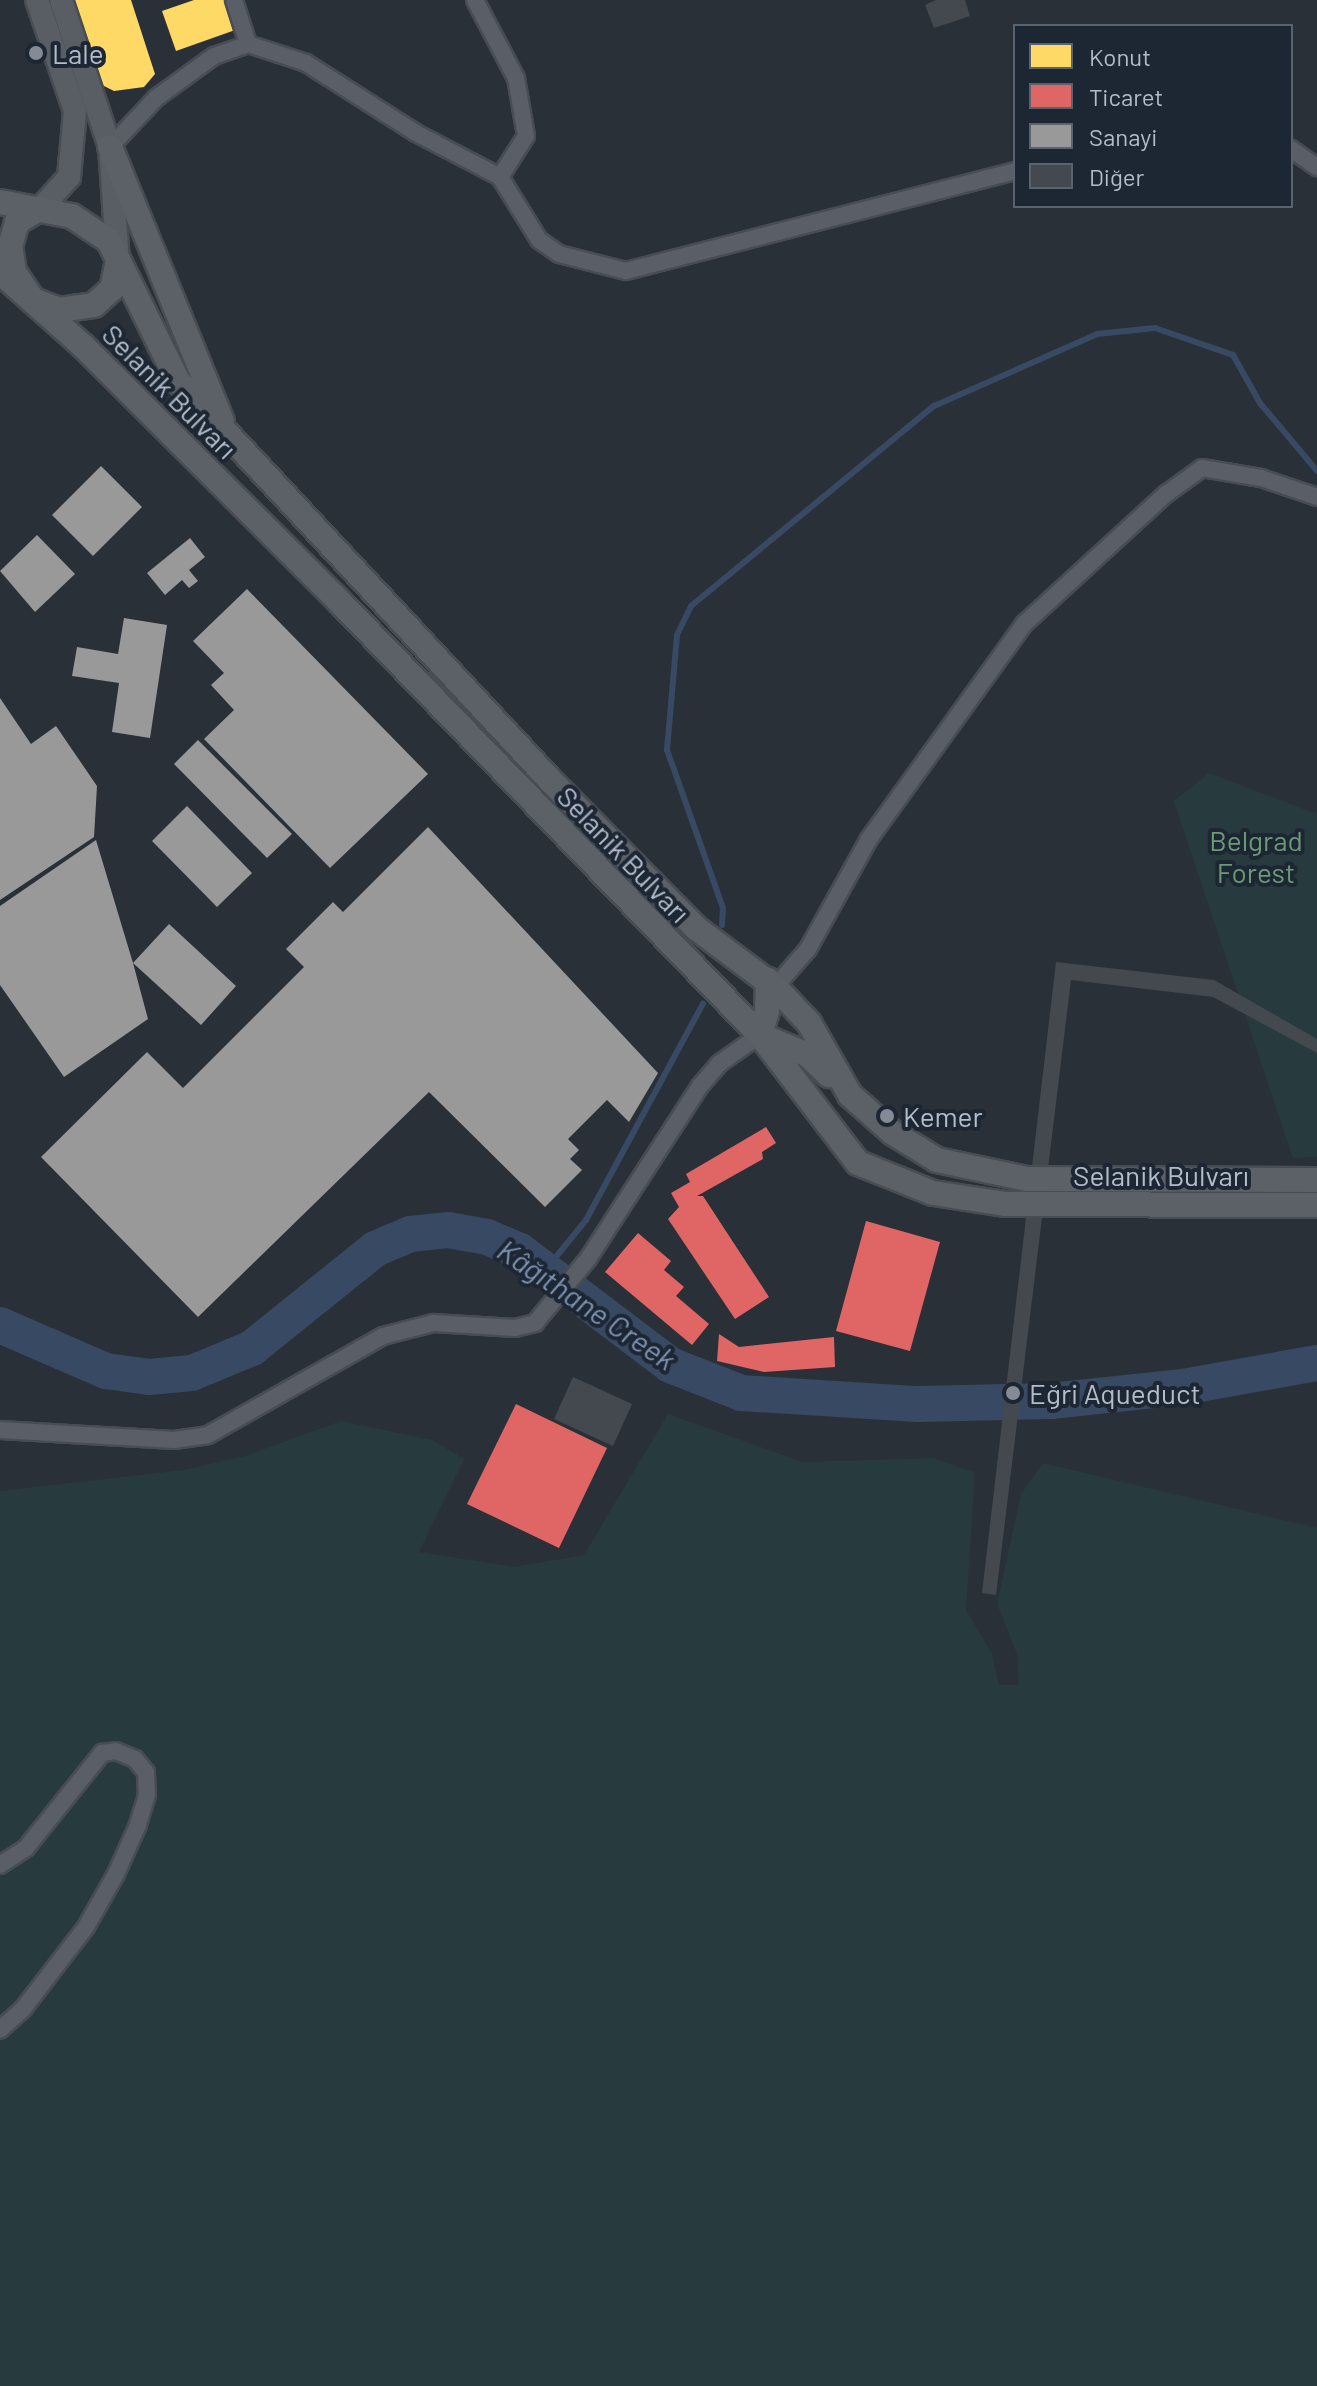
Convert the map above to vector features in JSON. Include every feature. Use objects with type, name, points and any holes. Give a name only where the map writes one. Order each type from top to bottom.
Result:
[{"type":"main road","points":[[37,0],[75,111],[69,177],[41,208],[17,222],[10,246],[14,272],[33,300],[59,310],[94,305],[112,289],[118,260],[110,147]]},
{"type":"main road","points":[[61,0],[110,147],[231,441]]},
{"type":"main road","points":[[0,202],[41,208],[95,228],[118,260]]},
{"type":"main road","name":"Selanik Bulvarı","points":[[118,260],[170,369],[231,441],[696,928],[771,983],[809,1023],[850,1095],[893,1133],[937,1160],[992,1174],[1064,1182],[1317,1180]]},
{"type":"main road","name":"Selanik Bulvarı","points":[[0,272],[33,300],[294,556],[760,1035],[858,1163],[933,1193],[1006,1204],[1097,1207],[1317,1205]]},
{"type":"main road","points":[[294,556],[315,529]]},
{"type":"main road","points":[[771,983],[767,1017],[760,1035],[808,1055],[850,1095]]},
{"type":"street","points":[[234,0],[248,44]]},
{"type":"street","points":[[475,0],[516,78],[526,136],[500,177]]},
{"type":"street","points":[[110,147],[156,98],[214,56],[248,44],[306,63],[416,133],[500,177],[539,240],[559,254],[626,271],[1013,172]]},
{"type":"street","points":[[1293,150],[1317,167]]},
{"type":"street","points":[[771,983],[808,949],[869,839],[1024,624],[1166,494],[1202,468],[1261,478],[1317,497]]},
{"type":"street","points":[[0,1430],[159,1440],[208,1435],[383,1336],[433,1323],[515,1328],[535,1323],[551,1309],[588,1259],[700,1086],[720,1063],[760,1035]]},
{"type":"street","points":[[0,1865],[26,1848],[102,1753],[116,1751],[135,1759],[146,1772],[147,1795],[138,1825],[94,1914],[23,2009],[0,2030]]},
{"type":"green space","name":"Belgrad Forest","points":[[1209,773],[1317,814],[1317,1157],[1293,1158],[1174,801]]},
{"type":"green space","points":[[668,1414],[803,1462],[933,1458],[975,1473],[966,1610],[992,1654],[999,1685],[1019,1685],[1017,1654],[997,1604],[1021,1494],[1043,1463],[1317,1528],[1317,2386],[0,2386],[0,1491],[184,1470],[245,1456],[341,1421],[432,1440],[464,1459],[419,1552],[514,1567],[584,1555]]},
{"type":"building: Konut","points":[[74,0],[131,0],[155,74],[144,87],[114,91],[102,85]]},
{"type":"building: Konut","points":[[194,0],[228,0],[238,29],[176,51],[162,11]]},
{"type":"building: Ticaret","points":[[766,1127],[776,1143],[762,1152],[763,1159],[697,1196],[703,1196],[769,1297],[735,1319],[668,1219],[679,1207],[671,1193],[690,1182],[686,1174]]},
{"type":"building: Ticaret","points":[[866,1221],[940,1242],[910,1351],[836,1331]]},
{"type":"building: Ticaret","points":[[638,1233],[671,1261],[664,1270],[684,1287],[676,1296],[709,1324],[692,1345],[605,1272]]},
{"type":"building: Ticaret","points":[[719,1334],[739,1347],[834,1337],[835,1367],[764,1372],[717,1361]]},
{"type":"building: Ticaret","points":[[516,1404],[607,1448],[559,1548],[467,1504]]},
{"type":"building: Sanayi","points":[[101,466],[142,507],[93,556],[52,515]]},
{"type":"building: Sanayi","points":[[37,535],[75,574],[35,612],[0,571]]},
{"type":"building: Sanayi","points":[[190,538],[205,557],[189,570],[198,581],[189,588],[182,580],[165,595],[147,573]]},
{"type":"building: Sanayi","points":[[247,589],[428,774],[330,868],[204,739],[234,710],[211,685],[224,673],[193,641]]},
{"type":"building: Sanayi","points":[[124,618],[167,625],[150,738],[112,732],[119,683],[72,676],[77,647],[118,654]]},
{"type":"building: Sanayi","points":[[0,698],[31,744],[56,726],[97,786],[94,837],[0,900]]},
{"type":"building: Sanayi","points":[[198,740],[292,834],[267,858],[174,764]]},
{"type":"building: Sanayi","points":[[187,806],[252,873],[217,907],[152,841]]},
{"type":"building: Sanayi","points":[[428,827],[658,1073],[629,1122],[607,1100],[568,1139],[579,1150],[570,1159],[582,1170],[545,1207],[429,1092],[198,1317],[41,1157],[147,1052],[183,1088],[304,967],[286,949],[333,902],[343,912]]},
{"type":"building: Sanayi","points":[[96,840],[148,1019],[64,1077],[0,985],[0,906]]},
{"type":"building: Sanayi","points":[[169,924],[236,986],[201,1025],[133,963]]},
{"type":"building: Diğer","points":[[936,0],[965,0],[970,16],[934,28],[925,5]]},
{"type":"building: Diğer","name":"Eğri Aqueduct","points":[[1056,962],[1214,980],[1317,1039],[1317,1053],[1213,997],[1071,980],[996,1595],[982,1593]]},
{"type":"building: Diğer","points":[[573,1377],[632,1404],[613,1446],[554,1419]]},
{"type":"waterway","points":[[722,925],[723,908],[667,750],[677,635],[691,606],[934,406],[1097,334],[1155,328],[1233,355],[1260,403],[1317,471]]},
{"type":"waterway","points":[[547,1268],[586,1220],[703,1004]]},
{"type":"waterway","name":"Kâğıthane Creek","points":[[0,1325],[106,1371],[149,1377],[192,1373],[252,1348],[375,1249],[410,1234],[448,1230],[487,1237],[520,1251],[670,1365],[741,1393],[918,1404],[1051,1401],[1183,1387],[1317,1363]]},
{"type":"place","name":"Lale","points":[[36,53]]},
{"type":"place","name":"Kemer","points":[[887,1116]]},
{"type":"place","name":"Eğri Aqueduct","points":[[1013,1393]]}]
